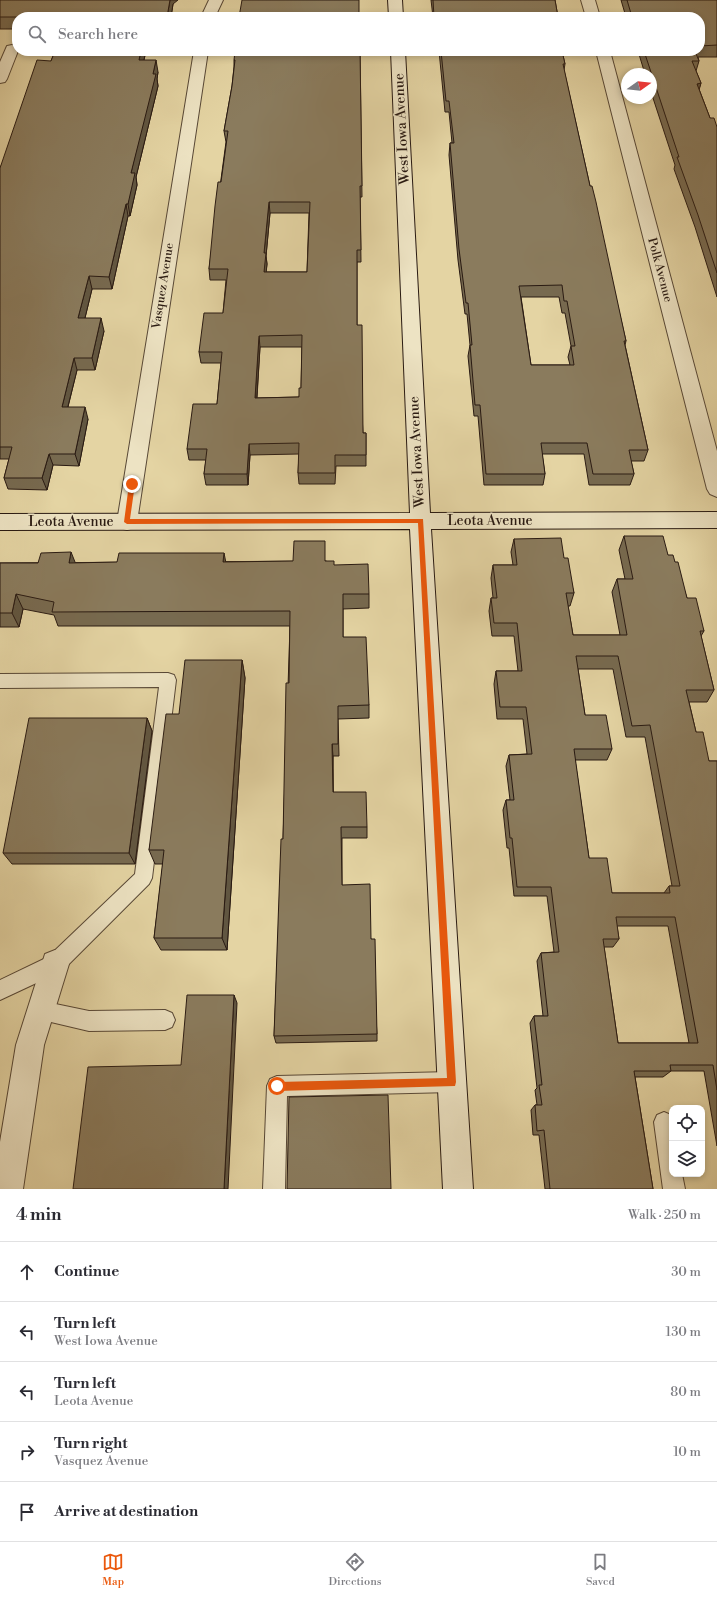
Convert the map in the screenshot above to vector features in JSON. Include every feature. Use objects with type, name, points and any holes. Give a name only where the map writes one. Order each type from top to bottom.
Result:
[{"type":"street","points":[[210,12],[216,0]]},
{"type":"street","points":[[395,0],[396,12]]},
{"type":"street","points":[[588,0],[592,12]]},
{"type":"street","points":[[0,79],[10,49]]},
{"type":"street","name":"Vasquez Avenue","points":[[127,522],[200,56]]},
{"type":"street","name":"West Iowa Avenue","points":[[398,56],[421,521],[458,1189]]},
{"type":"street","name":"Polk Avenue","points":[[604,56],[717,490]]},
{"type":"street","name":"Leota Avenue","points":[[0,522],[717,520]]},
{"type":"street","points":[[8,1189],[30,1045],[56,964]]},
{"type":"lane","points":[[0,681],[168,680],[143,878],[56,964],[0,990]]},
{"type":"lane","points":[[41,1011],[89,1021],[165,1020]]},
{"type":"lane","points":[[274,1189],[277,1086],[452,1082]]},
{"type":"lane","points":[[664,1122],[674,1189]]},
{"type":"building","points":[[0,0],[170,0],[168,12],[12,12],[12,17],[0,17]]},
{"type":"building","points":[[242,0],[359,0],[359,12],[240,12]]},
{"type":"building","points":[[433,0],[555,0],[557,12],[434,12]]},
{"type":"building","points":[[627,0],[717,0],[717,45],[705,46],[705,12],[631,12]]},
{"type":"building","points":[[53,56],[140,56],[139,60],[156,60],[153,74],[156,74],[131,173],[135,173],[128,204],[126,204],[109,277],[89,276],[78,318],[101,318],[92,358],[74,358],[62,407],[85,407],[75,454],[49,454],[42,478],[4,478],[12,447],[0,447],[0,168],[37,60],[51,61]]},
{"type":"building","points":[[234,56],[360,56],[362,186],[360,186],[361,250],[357,250],[357,325],[362,325],[363,433],[366,433],[366,455],[335,455],[335,473],[298,473],[299,443],[249,444],[247,474],[204,474],[207,449],[187,449],[193,404],[217,404],[222,352],[199,352],[204,313],[223,313],[228,269],[209,269],[218,182],[221,182],[228,131],[224,131]],"holes":[[[269,202],[310,202],[307,272],[264,272],[266,253],[264,253]],[[302,335],[301,388],[299,388],[299,397],[255,398],[259,336]]]},
{"type":"building","points":[[442,56],[563,56],[565,64],[563,64],[590,186],[592,186],[596,202],[648,450],[629,450],[634,474],[593,474],[587,443],[541,443],[545,474],[486,474],[480,405],[475,405],[468,303],[466,303],[459,249],[450,143],[454,143],[449,101],[446,101]],"holes":[[[562,285],[564,301],[567,301],[575,346],[571,346],[574,365],[531,365],[519,286]]]},
{"type":"building","points":[[646,56],[697,56],[699,61],[692,61],[701,83],[697,84],[710,118],[714,118],[717,127],[717,273],[698,215],[677,157],[679,157],[657,90],[657,68],[650,68]]},
{"type":"building","points":[[624,536],[663,536],[668,555],[673,555],[675,562],[678,562],[687,598],[696,598],[704,631],[700,631],[714,690],[686,690],[696,732],[703,732],[709,761],[717,761],[717,1090],[713,1065],[670,1065],[671,1071],[634,1071],[653,1189],[550,1189],[544,1130],[537,1131],[535,1105],[542,1105],[539,1085],[542,1085],[534,1016],[548,1016],[541,953],[559,952],[551,887],[517,887],[506,800],[514,800],[509,755],[532,754],[526,707],[500,707],[496,671],[522,671],[517,623],[494,623],[491,598],[497,598],[493,565],[517,565],[514,539],[561,538],[564,558],[568,558],[574,593],[566,593],[573,635],[627,635],[617,579],[633,579]],"holes":[[[576,656],[618,656],[632,726],[650,725],[680,886],[669,886],[670,893],[612,893],[607,858],[589,858],[574,749],[612,749],[606,715],[585,715]],[[616,917],[675,917],[698,1043],[618,1043],[603,939],[619,939]]]},
{"type":"building","points":[[294,541],[325,541],[325,561],[334,561],[334,565],[368,564],[369,594],[343,594],[343,637],[366,637],[369,705],[338,706],[338,744],[332,744],[333,792],[366,792],[367,827],[341,827],[342,885],[370,884],[371,939],[375,939],[377,1034],[274,1036],[281,839],[283,839],[286,683],[289,683],[290,611],[52,612],[54,602],[16,594],[12,613],[0,613],[0,563],[38,563],[41,553],[71,552],[69,563],[117,562],[119,553],[224,553],[223,562],[293,561]]},
{"type":"building","points":[[185,660],[242,660],[222,938],[154,938],[164,850],[149,850],[166,714],[179,714]]},
{"type":"building","points":[[29,718],[147,718],[129,853],[3,853]]},
{"type":"building","points":[[187,995],[234,995],[224,1189],[73,1189],[88,1067],[181,1065]]},
{"type":"building","points":[[388,1095],[391,1189],[287,1189],[289,1097]]},
{"type":"route","points":[[132,484],[127,522],[421,521],[452,1082],[277,1086]]}]
